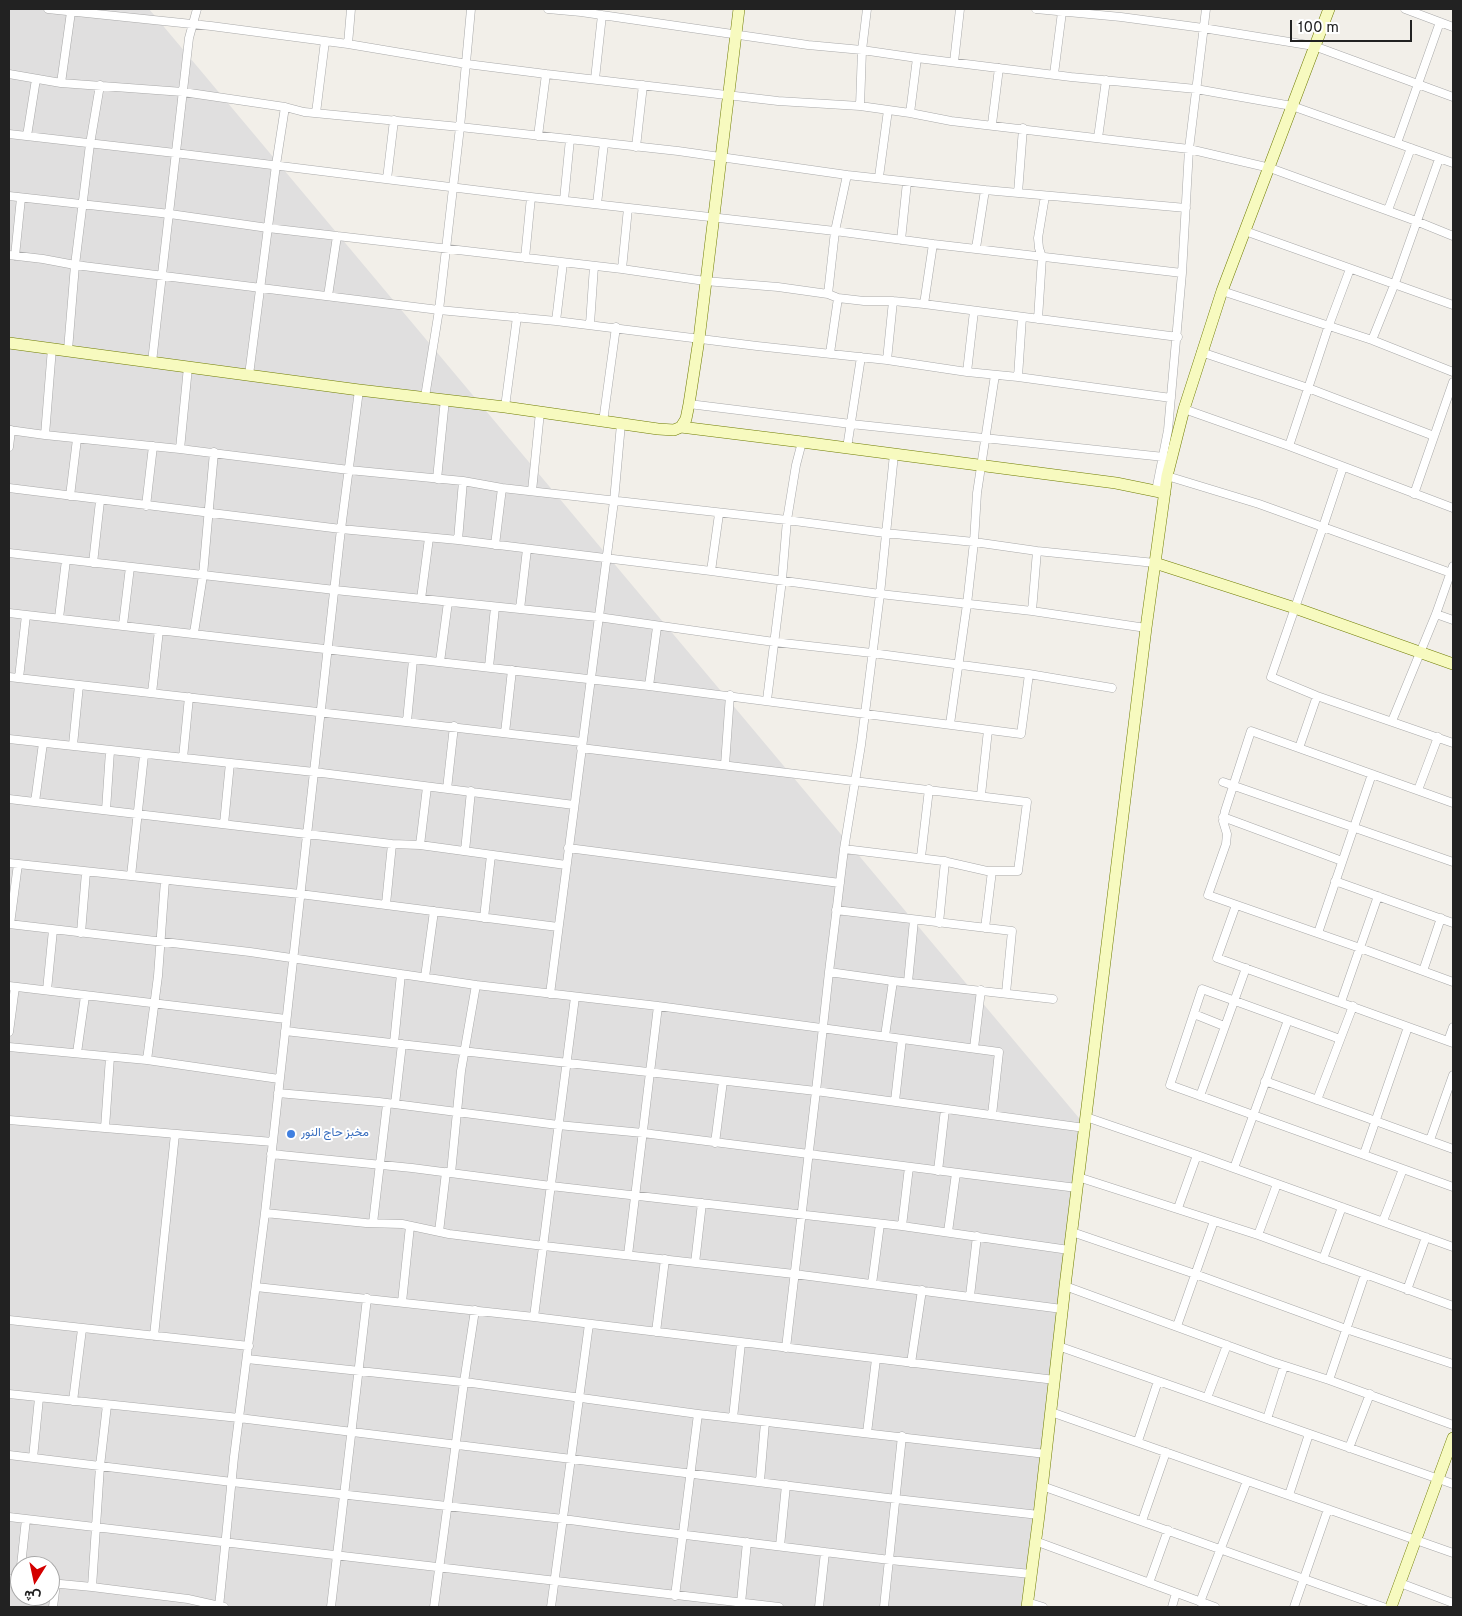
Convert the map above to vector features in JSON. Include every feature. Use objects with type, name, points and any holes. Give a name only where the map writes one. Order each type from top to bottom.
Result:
[{"type":"street","points":[[48,9],[71,12],[118,13],[192,25],[348,44],[467,64],[729,96],[860,106],[910,112],[951,120],[1189,149],[1270,168],[1388,210],[1453,236]]},
{"type":"street","points":[[152,362],[189,38],[197,9]]},
{"type":"street","points":[[348,44],[351,9]]},
{"type":"street","points":[[425,397],[439,310],[467,64],[471,9]]},
{"type":"street","points":[[548,9],[581,10],[619,18],[808,45],[1196,89],[1292,106],[1453,163]]},
{"type":"street","points":[[619,18],[620,9]]},
{"type":"street","points":[[681,427],[686,419],[690,404],[739,9]]},
{"type":"street","points":[[860,106],[862,50],[867,9]]},
{"type":"street","points":[[954,62],[960,9]]},
{"type":"street","points":[[1037,9],[1121,17],[1314,46],[1453,97]]},
{"type":"street","points":[[1043,1607],[1027,1605],[1069,1250],[1155,563],[1160,492],[1178,337],[1189,149],[1206,9]]},
{"type":"street","points":[[1160,492],[1167,476],[1184,409],[1222,291],[1270,168],[1314,46],[1330,9]]},
{"type":"street","points":[[1405,9],[1453,27]]},
{"type":"street","points":[[62,83],[71,12]]},
{"type":"street","points":[[1054,74],[1062,12]]},
{"type":"street","points":[[595,79],[602,15]]},
{"type":"street","points":[[1397,143],[1440,22]]},
{"type":"street","points":[[316,113],[325,41]]},
{"type":"street","points":[[910,112],[917,58]]},
{"type":"street","points":[[992,124],[999,68]]},
{"type":"street","points":[[9,74],[62,83],[183,92],[316,113],[678,151],[907,182],[1186,208]]},
{"type":"street","points":[[538,136],[546,74]]},
{"type":"street","points":[[27,136],[36,79]]},
{"type":"street","points":[[1098,138],[1106,80]]},
{"type":"street","points":[[68,350],[75,265],[90,144],[100,85]]},
{"type":"street","points":[[636,147],[643,85]]},
{"type":"street","points":[[249,375],[285,107]]},
{"type":"street","points":[[878,178],[888,110]]},
{"type":"street","points":[[387,179],[394,120]]},
{"type":"street","points":[[1018,193],[1023,128]]},
{"type":"street","points":[[9,134],[1182,273]]},
{"type":"street","points":[[564,200],[570,139]]},
{"type":"street","points":[[597,204],[604,143]]},
{"type":"street","points":[[1388,210],[1411,148]]},
{"type":"street","points":[[1372,340],[1439,159]]},
{"type":"street","points":[[828,294],[835,231],[847,175]]},
{"type":"street","points":[[901,240],[907,182]]},
{"type":"street","points":[[976,248],[985,190]]},
{"type":"street","points":[[9,196],[622,269],[705,281],[778,287],[828,294],[838,298],[924,304],[1178,337]]},
{"type":"street","points":[[1038,319],[1042,257],[1038,238],[1045,196]]},
{"type":"street","points":[[525,258],[531,197]]},
{"type":"street","points":[[22,198],[12,255],[75,265],[439,310],[556,320],[887,360],[1171,398]]},
{"type":"street","points":[[622,269],[628,208]]},
{"type":"street","points":[[1245,231],[1453,305]]},
{"type":"street","points":[[328,296],[337,236]]},
{"type":"street","points":[[924,304],[932,244]]},
{"type":"street","points":[[556,320],[562,263]]},
{"type":"street","points":[[590,324],[594,266]]},
{"type":"street","points":[[1289,446],[1329,325],[1350,269]]},
{"type":"street","points":[[1222,291],[1372,340],[1453,372]]},
{"type":"street","points":[[830,353],[838,298]]},
{"type":"street","points":[[887,360],[892,301]]},
{"type":"street","points":[[967,372],[974,311]]},
{"type":"street","points":[[1018,377],[1022,316]]},
{"type":"street","points":[[505,407],[517,317]]},
{"type":"street","points":[[603,422],[616,327]]},
{"type":"street","points":[[9,343],[359,390],[445,399],[658,429],[674,430],[681,427],[982,465],[1116,483],[1160,492]]},
{"type":"street","points":[[45,435],[52,348]]},
{"type":"street","points":[[1202,352],[1308,388],[1434,436]]},
{"type":"street","points":[[847,448],[860,357]]},
{"type":"street","points":[[180,448],[188,367]]},
{"type":"street","points":[[950,724],[968,604],[976,504],[995,375]]},
{"type":"street","points":[[1414,494],[1453,382]]},
{"type":"street","points":[[60,1584],[188,1599],[220,1607],[239,1418],[265,1213],[341,530],[359,390]]},
{"type":"street","points":[[437,479],[445,399]]},
{"type":"street","points":[[690,404],[851,424],[1164,457]]},
{"type":"street","points":[[1184,409],[1289,446],[1453,508]]},
{"type":"street","points":[[532,491],[540,412]]},
{"type":"street","points":[[550,994],[614,501],[621,424]]},
{"type":"street","points":[[9,447],[10,430],[78,439],[180,448],[719,514],[787,520],[1037,551],[1155,563],[1295,608],[1453,664]]},
{"type":"street","points":[[70,496],[78,439]]},
{"type":"street","points":[[767,700],[782,580],[787,520],[796,465],[802,442]]},
{"type":"street","points":[[146,506],[153,446]]},
{"type":"street","points":[[194,634],[210,513],[214,452]]},
{"type":"street","points":[[786,1348],[828,972],[880,594],[894,454]]},
{"type":"street","points":[[1343,467],[1271,677],[1317,696],[1453,743]]},
{"type":"street","points":[[1167,476],[1259,504],[1452,570],[1392,721]]},
{"type":"street","points":[[458,540],[462,482]]},
{"type":"street","points":[[9,488],[341,530],[458,540],[711,571],[880,594],[1032,611],[1146,628]]},
{"type":"street","points":[[495,545],[502,488]]},
{"type":"street","points":[[93,563],[100,501]]},
{"type":"street","points":[[711,571],[719,514]]},
{"type":"street","points":[[421,599],[428,538]]},
{"type":"street","points":[[520,609],[527,549]]},
{"type":"street","points":[[1032,611],[1037,551]]},
{"type":"street","points":[[9,553],[335,590],[598,617],[657,627],[958,664],[1112,688]]},
{"type":"street","points":[[59,618],[66,560]]},
{"type":"street","points":[[123,625],[130,567]]},
{"type":"street","points":[[440,662],[448,602]]},
{"type":"street","points":[[489,667],[494,607]]},
{"type":"street","points":[[9,613],[730,695],[1021,734],[1029,674]]},
{"type":"street","points":[[1436,614],[1453,620]]},
{"type":"street","points":[[19,678],[26,615]]},
{"type":"street","points":[[649,686],[657,627]]},
{"type":"street","points":[[152,693],[159,630]]},
{"type":"street","points":[[407,721],[413,660]]},
{"type":"street","points":[[504,733],[512,670]]},
{"type":"street","points":[[9,677],[454,726],[725,765],[1026,802],[1018,871],[992,871],[945,861],[844,849]]},
{"type":"street","points":[[73,745],[79,685]]},
{"type":"street","points":[[725,765],[730,695]]},
{"type":"street","points":[[1299,748],[1317,696]]},
{"type":"street","points":[[183,758],[189,697]]},
{"type":"street","points":[[448,789],[454,726]]},
{"type":"street","points":[[980,795],[988,730]]},
{"type":"street","points":[[1453,803],[1252,731],[1224,817],[1227,834],[1226,844],[1208,895],[1453,982]]},
{"type":"street","points":[[1418,790],[1438,737]]},
{"type":"street","points":[[9,739],[314,772],[574,805]]},
{"type":"street","points":[[35,802],[43,743]]},
{"type":"street","points":[[106,810],[110,751]]},
{"type":"street","points":[[131,876],[144,755]]},
{"type":"street","points":[[224,824],[230,764]]},
{"type":"street","points":[[1318,933],[1372,774]]},
{"type":"street","points":[[1223,782],[1453,862]]},
{"type":"street","points":[[420,845],[427,787]]},
{"type":"street","points":[[921,858],[928,789]]},
{"type":"street","points":[[465,851],[471,791]]},
{"type":"street","points":[[9,799],[392,844],[420,845],[566,865]]},
{"type":"street","points":[[1224,817],[1342,861]]},
{"type":"street","points":[[386,904],[392,844]]},
{"type":"street","points":[[568,848],[840,883]]},
{"type":"street","points":[[484,918],[491,855]]},
{"type":"street","points":[[938,923],[945,861]]},
{"type":"street","points":[[9,863],[386,904],[558,927]]},
{"type":"street","points":[[18,864],[10,924],[160,941],[1000,1052],[992,1115]]},
{"type":"street","points":[[985,928],[992,871]]},
{"type":"street","points":[[81,933],[86,872]]},
{"type":"street","points":[[147,1060],[165,880]]},
{"type":"street","points":[[1336,881],[1453,923]]},
{"type":"street","points":[[1341,1002],[1378,896]]},
{"type":"street","points":[[1236,905],[1216,958],[1451,1042],[1453,1028]]},
{"type":"street","points":[[836,910],[1012,931],[1006,993]]},
{"type":"street","points":[[425,977],[434,911]]},
{"type":"street","points":[[1423,971],[1441,918]]},
{"type":"street","points":[[908,982],[914,920]]},
{"type":"street","points":[[46,990],[53,930]]},
{"type":"street","points":[[1200,1096],[1246,968]]},
{"type":"street","points":[[828,972],[1053,999]]},
{"type":"street","points":[[373,1223],[398,1044],[401,974]]},
{"type":"street","points":[[885,1036],[893,981]]},
{"type":"street","points":[[439,1232],[458,1112],[461,1071],[476,984]]},
{"type":"street","points":[[9,1032],[12,987],[286,1020]]},
{"type":"street","points":[[974,1048],[981,990]]},
{"type":"street","points":[[1340,1039],[1202,990],[1170,1085],[1453,1187]]},
{"type":"street","points":[[77,1053],[86,996]]},
{"type":"street","points":[[534,1317],[574,997]]},
{"type":"street","points":[[628,1255],[658,1006]]},
{"type":"street","points":[[1317,1100],[1353,1006]]},
{"type":"street","points":[[1194,1014],[1224,1026]]},
{"type":"street","points":[[1234,1168],[1288,1020]]},
{"type":"street","points":[[1364,1154],[1408,1027]]},
{"type":"street","points":[[285,1031],[816,1091],[992,1115],[1086,1122],[1196,1155],[1453,1247]]},
{"type":"street","points":[[895,1101],[902,1039]]},
{"type":"street","points":[[9,1046],[147,1060],[279,1079]]},
{"type":"street","points":[[104,1128],[110,1057]]},
{"type":"street","points":[[1430,1140],[1453,1078]]},
{"type":"street","points":[[715,1143],[723,1081]]},
{"type":"street","points":[[1265,1081],[1453,1149]]},
{"type":"street","points":[[278,1093],[643,1133],[938,1171],[1078,1182],[1178,1208],[1453,1306]]},
{"type":"street","points":[[938,1171],[945,1109]]},
{"type":"street","points":[[9,1120],[273,1142]]},
{"type":"street","points":[[154,1336],[175,1134]]},
{"type":"street","points":[[271,1154],[380,1164],[551,1186],[636,1194],[902,1226],[1069,1250]]},
{"type":"street","points":[[1178,1208],[1196,1155]]},
{"type":"street","points":[[902,1226],[909,1167]]},
{"type":"street","points":[[1383,1221],[1403,1169]]},
{"type":"street","points":[[948,1232],[956,1173]]},
{"type":"street","points":[[1258,1236],[1277,1184]]},
{"type":"street","points":[[695,1263],[702,1202]]},
{"type":"street","points":[[1323,1259],[1342,1207]]},
{"type":"street","points":[[265,1213],[410,1226],[439,1232],[544,1246],[794,1274],[1062,1309]]},
{"type":"street","points":[[1178,1326],[1214,1221]]},
{"type":"street","points":[[872,1284],[880,1224]]},
{"type":"street","points":[[402,1302],[410,1226]]},
{"type":"street","points":[[1072,1232],[1346,1329],[1453,1364]]},
{"type":"street","points":[[970,1296],[977,1236]]},
{"type":"street","points":[[1406,1290],[1426,1237]]},
{"type":"street","points":[[656,1332],[665,1259]]},
{"type":"street","points":[[1329,1380],[1365,1274]]},
{"type":"street","points":[[1065,1286],[1453,1425]]},
{"type":"street","points":[[256,1287],[475,1310],[1055,1380]]},
{"type":"street","points":[[911,1362],[922,1290]]},
{"type":"street","points":[[331,1607],[367,1298]]},
{"type":"street","points":[[434,1607],[475,1310]]},
{"type":"street","points":[[9,1320],[249,1346]]},
{"type":"street","points":[[551,1607],[589,1324]]},
{"type":"street","points":[[73,1401],[82,1329]]},
{"type":"street","points":[[733,1418],[741,1342]]},
{"type":"street","points":[[1207,1398],[1227,1345]]},
{"type":"street","points":[[1058,1346],[1453,1484]]},
{"type":"street","points":[[247,1359],[464,1382],[698,1414],[1046,1454]]},
{"type":"street","points":[[867,1433],[876,1359]]},
{"type":"street","points":[[1267,1419],[1284,1366]]},
{"type":"street","points":[[1138,1442],[1158,1381]]},
{"type":"street","points":[[9,1394],[239,1418],[1039,1515]]},
{"type":"street","points":[[1349,1448],[1370,1394]]},
{"type":"street","points":[[33,1458],[40,1398]]},
{"type":"street","points":[[92,1586],[100,1466],[107,1404]]},
{"type":"street","points":[[1051,1412],[1453,1553]]},
{"type":"street","points":[[675,1596],[698,1414]]},
{"type":"street","points":[[760,1481],[765,1422]]},
{"type":"street","points":[[1288,1495],[1309,1434]]},
{"type":"street","points":[[884,1607],[902,1436]]},
{"type":"street","points":[[1391,1607],[1453,1438]]},
{"type":"street","points":[[1142,1521],[1166,1452]]},
{"type":"street","points":[[9,1455],[232,1482],[563,1518],[683,1535],[890,1560],[1031,1574]]},
{"type":"street","points":[[1200,1602],[1247,1481]]},
{"type":"street","points":[[780,1546],[786,1485]]},
{"type":"street","points":[[1042,1486],[1383,1607]]},
{"type":"street","points":[[1294,1607],[1328,1509]]},
{"type":"street","points":[[9,1517],[554,1581],[675,1596],[710,1603],[741,1603],[779,1607]]},
{"type":"street","points":[[22,1556],[26,1519]]},
{"type":"street","points":[[1149,1583],[1168,1530]]},
{"type":"street","points":[[1035,1541],[1215,1607]]},
{"type":"street","points":[[741,1603],[747,1542]]},
{"type":"street","points":[[819,1607],[825,1552]]},
{"type":"street","points":[[1400,1583],[1453,1603]]},
{"type":"street","points":[[1172,1607],[1176,1593]]},
{"type":"shaded area","points":[[9,9],[149,9],[1084,1124],[1025,1607],[9,1607]]},
{"type":"place","name":"مخبز حاج النور","points":[[291,1134]]}]
